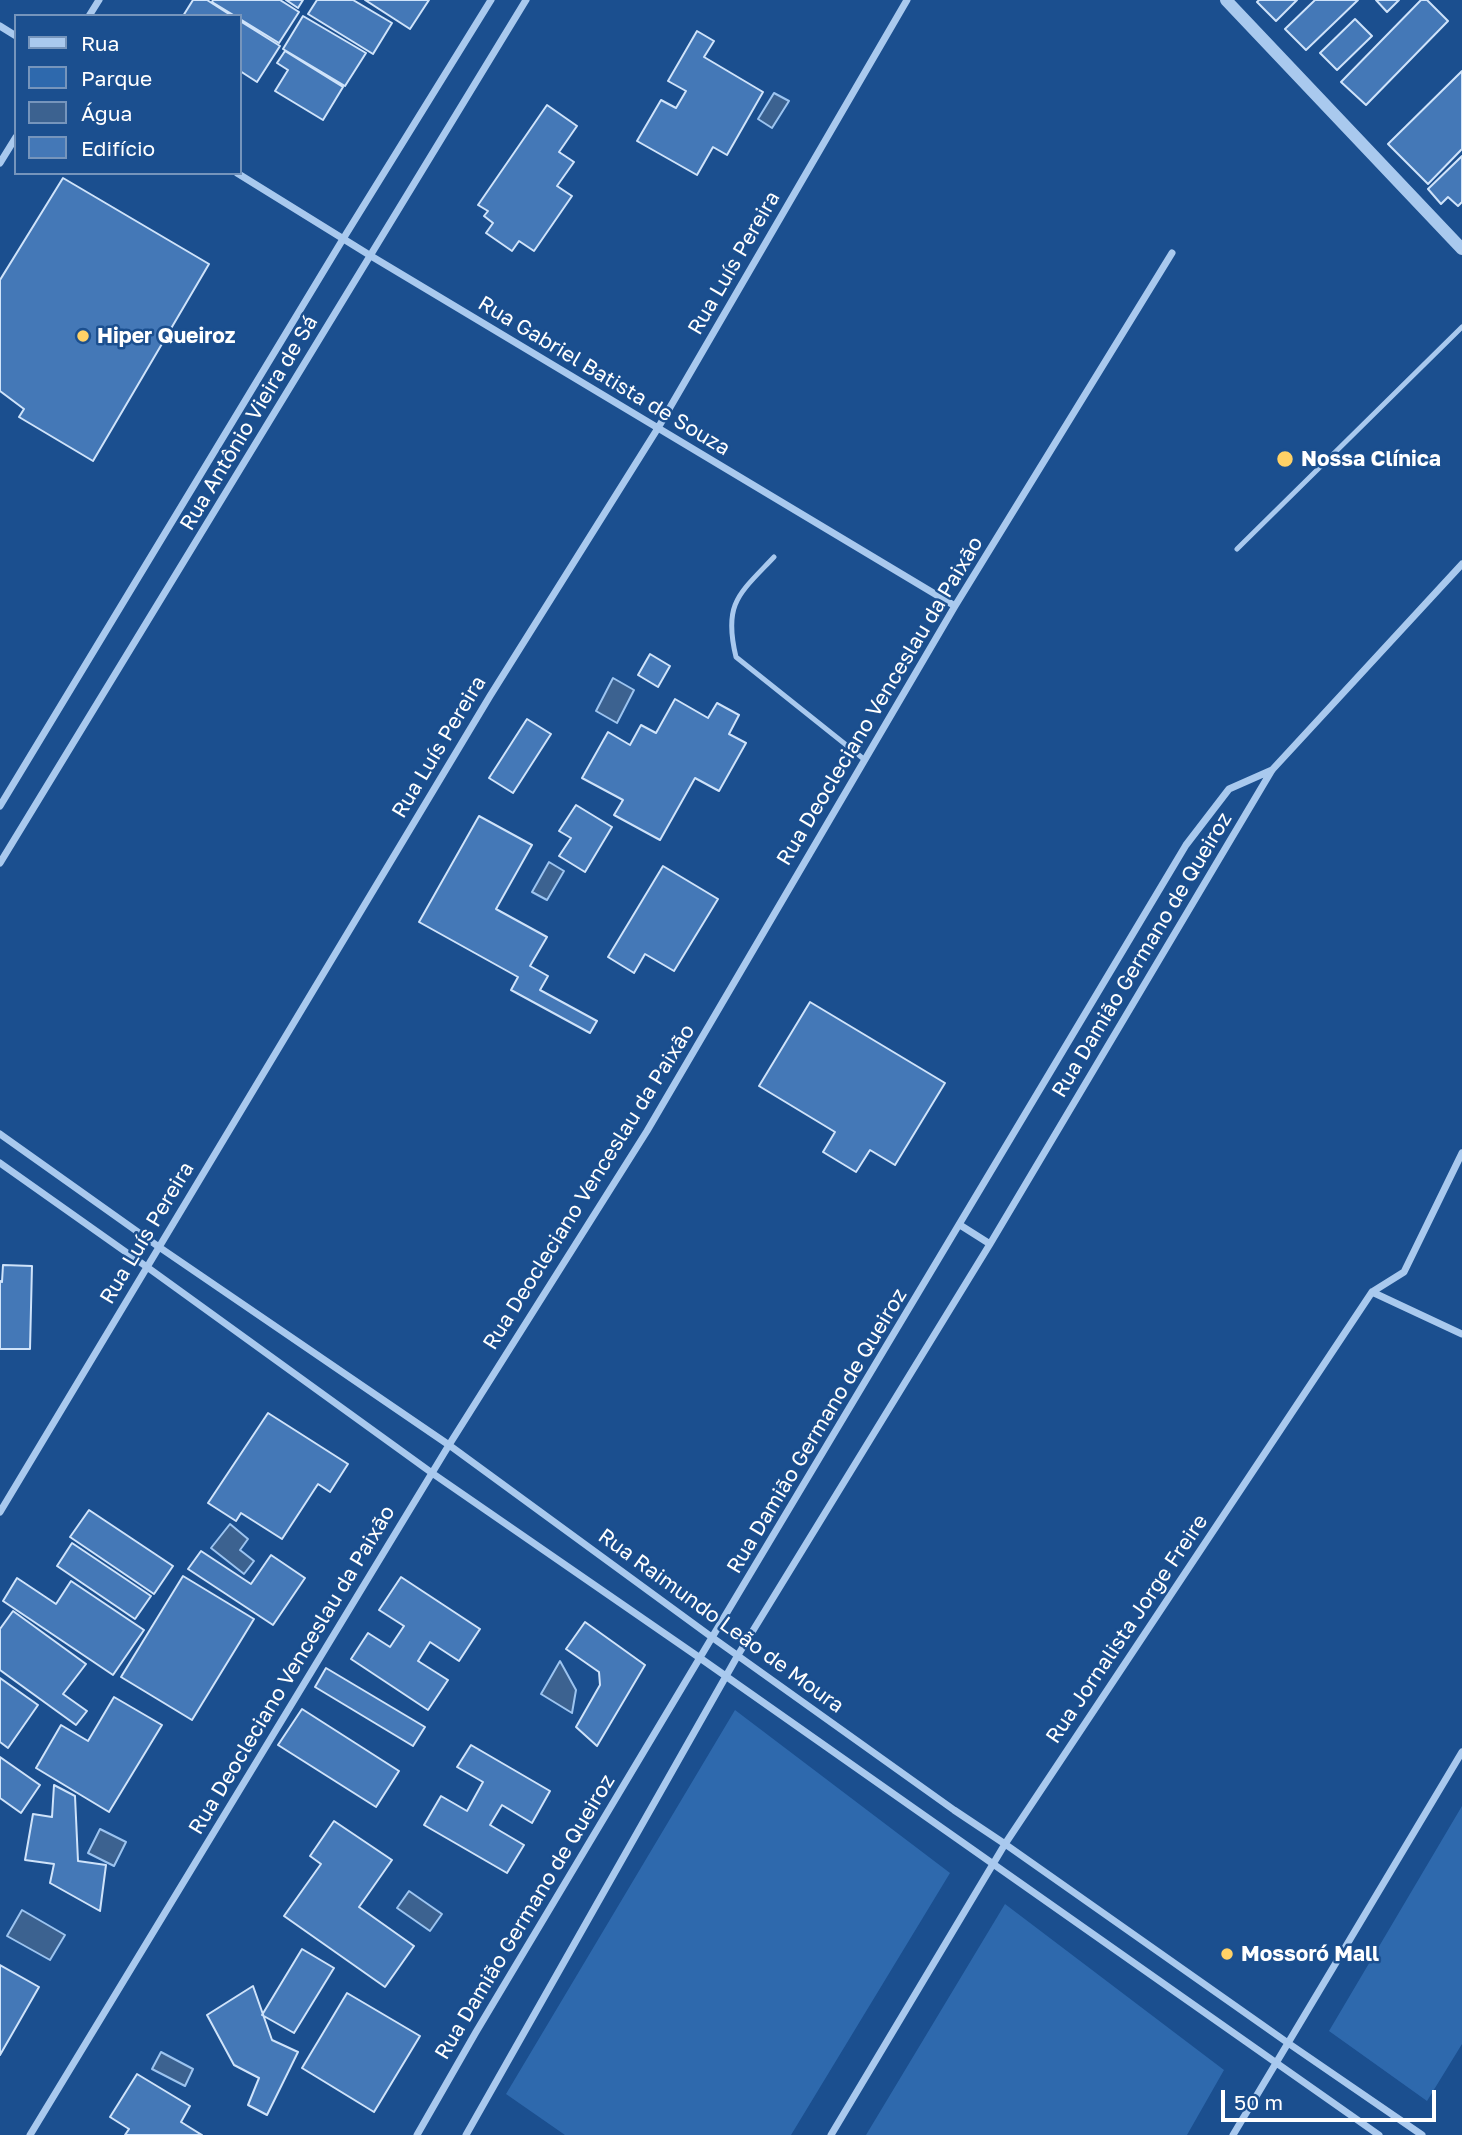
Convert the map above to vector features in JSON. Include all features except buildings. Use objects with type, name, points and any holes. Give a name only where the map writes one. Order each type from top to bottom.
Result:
[{"type":"street","name":"Rua Antônio Vieira de Sá","points":[[0,806],[491,0]]},
{"type":"street","name":"Rua Antônio Vieira de Sá","points":[[0,863],[526,0]]},
{"type":"street","name":"Rua Luís Pereira","points":[[0,1512],[490,696],[658,428],[907,0]]},
{"type":"street","points":[[1226,0],[1462,249]]},
{"type":"street","points":[[0,163],[14,140]]},
{"type":"street","name":"Rua Gabriel Batista de Souza","points":[[240,175],[955,606]]},
{"type":"street","name":"Rua Deocleciano Venceslau da Paixão","points":[[30,2135],[449,1445],[647,1130],[955,606],[1172,253]]},
{"type":"street","name":"Rua Damião Germano de Queiroz","points":[[466,2135],[726,1676],[990,1244],[1272,770],[1462,564]]},
{"type":"street","name":"Rua Damião Germano de Queiroz","points":[[417,2135],[1186,845],[1229,789],[1272,770]]},
{"type":"street","name":"Rua Raimundo Leão de Moura","points":[[0,1134],[159,1247],[449,1445],[954,1810],[1422,2135]]},
{"type":"street","name":"Rua Jornalista Jorge Freire","points":[[831,2135],[1005,1844],[1372,1292],[1404,1272],[1462,1153]]},
{"type":"street","name":"Rua Raimundo Leão de Moura","points":[[0,1163],[432,1474],[726,1676],[1379,2135]]},
{"type":"street","points":[[960,1225],[990,1244]]},
{"type":"street","points":[[1372,1292],[1462,1334]]},
{"type":"street","points":[[1233,2135],[1462,1752]]},
{"type":"lane","points":[[1237,549],[1462,327]]},
{"type":"lane","points":[[774,557],[743,589],[733,608],[731,635],[736,657],[864,760]]},
{"type":"green space","points":[[735,1710],[950,1873],[791,2135],[565,2135],[506,2094]]},
{"type":"green space","points":[[1462,1806],[1462,2044],[1427,2101],[1329,2031]]},
{"type":"green space","points":[[1005,1904],[1224,2070],[1187,2135],[866,2135]]},
{"type":"water","points":[[774,93],[789,101],[772,128],[758,119]]},
{"type":"water","points":[[613,678],[634,690],[617,723],[596,711]]},
{"type":"water","points":[[549,862],[564,871],[547,900],[532,892]]},
{"type":"water","points":[[230,1524],[248,1539],[240,1550],[254,1561],[244,1574],[211,1548]]},
{"type":"water","points":[[560,1661],[576,1690],[572,1713],[541,1694]]},
{"type":"water","points":[[100,1829],[126,1842],[114,1866],[88,1853]]},
{"type":"water","points":[[409,1891],[442,1914],[430,1931],[397,1908]]},
{"type":"water","points":[[22,1910],[65,1935],[50,1960],[7,1936]]},
{"type":"water","points":[[161,2052],[193,2069],[185,2086],[152,2069]]},
{"type":"place","name":"Hiper Queiroz","points":[[83,336]]},
{"type":"place","name":"Nossa Clínica","points":[[1285,459]]},
{"type":"place","name":"Mossoró Mall","points":[[1227,1954]]}]
